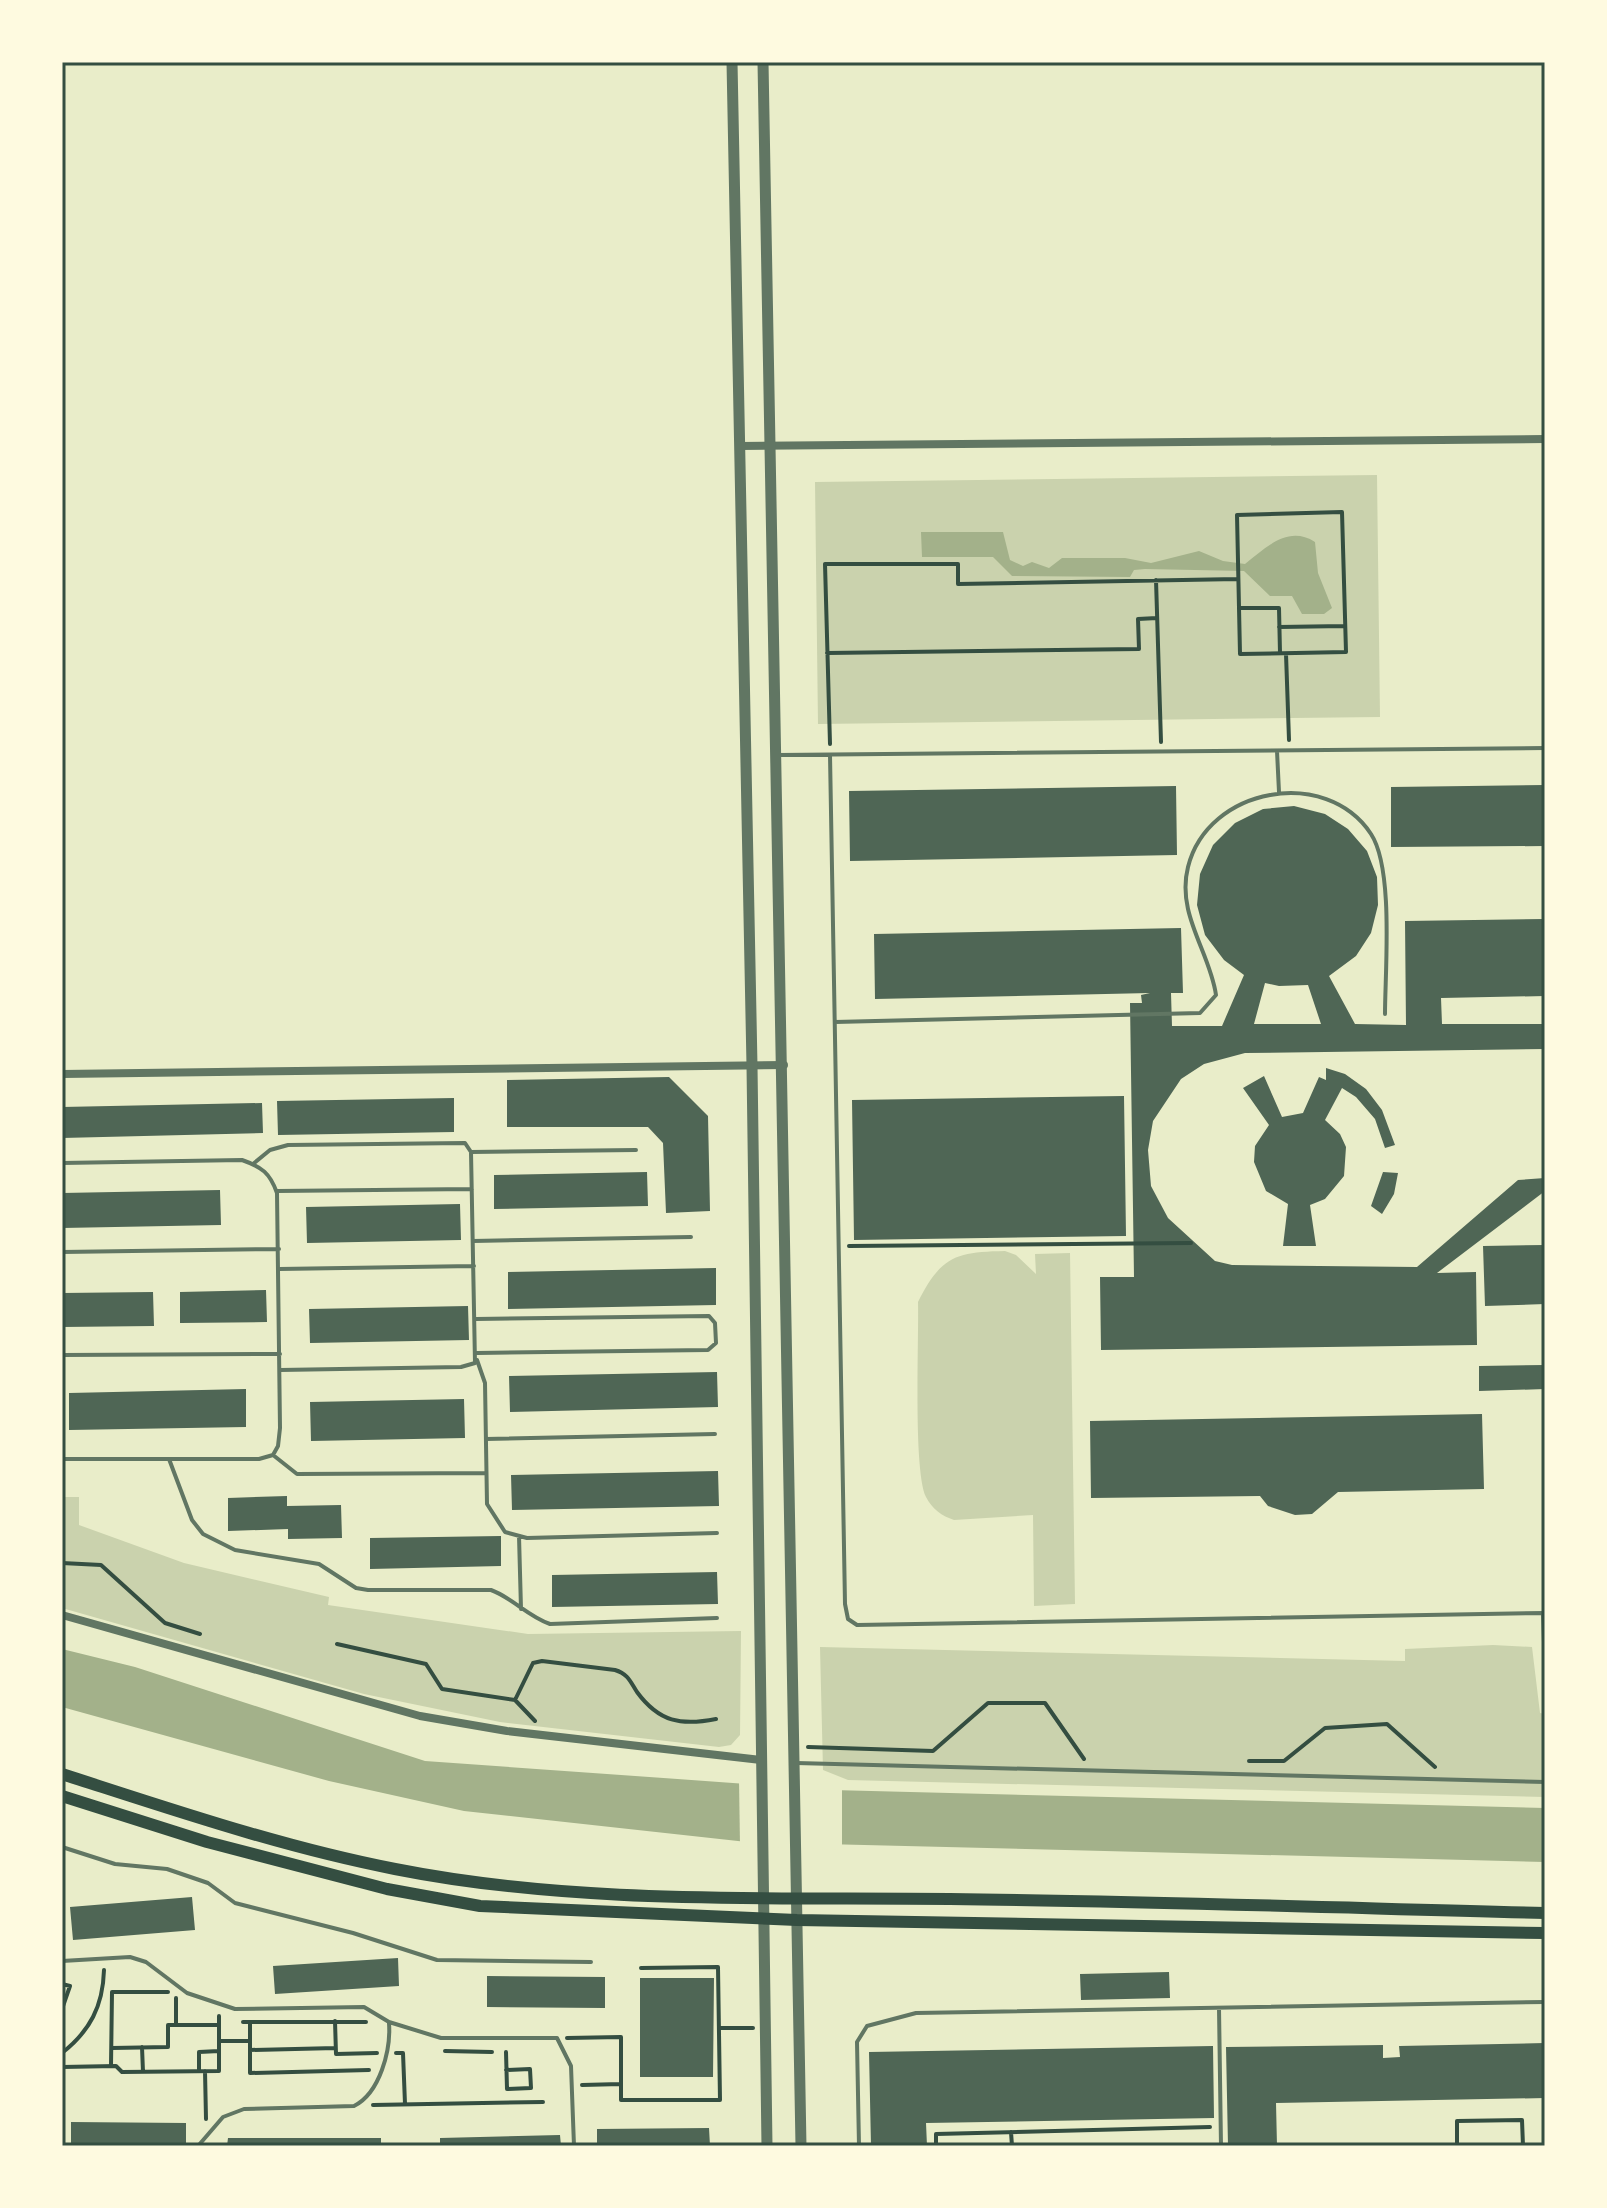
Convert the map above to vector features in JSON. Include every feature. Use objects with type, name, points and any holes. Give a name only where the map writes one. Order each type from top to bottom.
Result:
[{"type":"main road","points":[[62,1774],[219,1824],[394,1869],[504,1885],[650,1895],[1545,1913]]},
{"type":"main road","points":[[62,1796],[207,1842],[387,1889],[449,1900],[568,1912],[797,1920],[1545,1933]]},
{"type":"street","points":[[732,62],[752,1066],[767,2146]]},
{"type":"street","points":[[763,62],[784,1065],[801,2146]]},
{"type":"street","points":[[740,446],[1545,439]]},
{"type":"street","points":[[62,1074],[784,1065]]},
{"type":"street","points":[[62,1615],[420,1716],[548,1736],[761,1760]]},
{"type":"lane","points":[[778,755],[1545,748]]},
{"type":"lane","points":[[1277,750],[1279,792]]},
{"type":"lane","points":[[830,755],[845,1604],[848,1619],[857,1625],[1544,1613],[1545,1671]]},
{"type":"lane","points":[[835,1022],[1200,1013],[1216,995],[1213,976],[1198,947],[1188,914],[1187,868],[1203,834],[1224,815],[1250,799],[1279,792],[1312,794],[1349,810],[1372,836],[1384,868],[1385,1014]]},
{"type":"lane","points":[[253,1164],[270,1150],[288,1145],[465,1143],[471,1152],[477,1360],[485,1375],[486,1473],[490,1513],[505,1532],[519,1536],[717,1533]]},
{"type":"lane","points":[[471,1152],[636,1150]]},
{"type":"lane","points":[[62,1163],[242,1160],[271,1176],[277,1191],[280,1354],[280,1428],[273,1455]]},
{"type":"lane","points":[[277,1191],[472,1189]]},
{"type":"lane","points":[[473,1241],[691,1237]]},
{"type":"lane","points":[[62,1252],[279,1249]]},
{"type":"lane","points":[[279,1269],[474,1266]]},
{"type":"lane","points":[[476,1319],[709,1316],[715,1323],[716,1343],[708,1350],[477,1353]]},
{"type":"lane","points":[[62,1355],[280,1354]]},
{"type":"lane","points":[[280,1370],[461,1367],[477,1360]]},
{"type":"lane","points":[[486,1439],[715,1434]]},
{"type":"lane","points":[[62,1459],[273,1455],[297,1474],[486,1473]]},
{"type":"lane","points":[[169,1459],[192,1520],[203,1534],[235,1550],[319,1564],[356,1588],[491,1590],[508,1596],[521,1609],[550,1624],[717,1618]]},
{"type":"lane","points":[[519,1536],[521,1609]]},
{"type":"lane","points":[[794,1762],[1545,1782]]},
{"type":"lane","points":[[62,1847],[115,1864],[167,1869],[208,1883],[235,1903],[437,1960],[591,1962]]},
{"type":"lane","points":[[62,1961],[130,1957],[146,1962],[187,1993],[235,2009],[364,2007],[389,2022],[441,2038],[557,2038],[566,2051],[574,2146]]},
{"type":"lane","points":[[859,2146],[857,2042],[867,2026],[916,2013],[1545,2002]]},
{"type":"lane","points":[[1219,2008],[1221,2146]]},
{"type":"lane","points":[[198,2146],[223,2117],[244,2109],[354,2106],[369,2093],[386,2053],[389,2022]]},
{"type":"path","points":[[1342,512],[1346,652],[1240,654],[1238,579],[1237,515],[1342,512]]},
{"type":"path","points":[[830,755],[825,564],[958,564],[958,584],[1238,579]]},
{"type":"path","points":[[1156,580],[1161,751]]},
{"type":"path","points":[[1239,608],[1279,608],[1280,654]]},
{"type":"path","points":[[827,653],[1139,649],[1138,619],[1157,618]]},
{"type":"path","points":[[1279,627],[1345,626]]},
{"type":"path","points":[[1286,654],[1289,750]]},
{"type":"path","points":[[838,1246],[1191,1243]]},
{"type":"path","points":[[62,1563],[101,1565],[165,1623],[200,1634]]},
{"type":"path","points":[[337,1644],[426,1664],[442,1689],[522,1703],[548,1736]]},
{"type":"path","points":[[515,1700],[526,1671],[533,1663],[542,1661],[626,1674],[639,1694],[665,1720],[693,1724],[716,1719]]},
{"type":"path","points":[[794,1747],[933,1751],[988,1703],[1045,1703],[1084,1759],[1099,1759]]},
{"type":"path","points":[[1237,1761],[1284,1761],[1325,1728],[1387,1724],[1438,1770]]},
{"type":"path","points":[[557,2038],[621,2037],[621,2100],[720,2100],[718,1967],[641,1968]]},
{"type":"path","points":[[62,2053],[76,2042],[95,2014],[104,1970]]},
{"type":"path","points":[[62,1984],[70,1986],[62,2009]]},
{"type":"path","points":[[111,2066],[112,1992],[176,1992],[176,2025]]},
{"type":"path","points":[[62,2067],[111,2066],[122,2072],[219,2071],[219,2011]]},
{"type":"path","points":[[335,2021],[336,2054],[403,2053],[405,2104]]},
{"type":"path","points":[[250,2023],[250,2073],[370,2070]]},
{"type":"path","points":[[112,2048],[168,2047],[168,2025],[219,2025]]},
{"type":"path","points":[[719,2028],[765,2028]]},
{"type":"path","points":[[219,2041],[250,2041]]},
{"type":"path","points":[[142,2047],[143,2072]]},
{"type":"path","points":[[250,2050],[336,2048]]},
{"type":"path","points":[[206,2134],[199,2052],[219,2051]]},
{"type":"path","points":[[506,2052],[506,2070],[507,2089],[531,2088],[530,2069],[506,2070]]},
{"type":"path","points":[[571,2085],[621,2084]]},
{"type":"path","points":[[515,2089],[515,2102]]},
{"type":"path","points":[[354,2106],[543,2102]]},
{"type":"path","points":[[1457,2146],[1457,2121],[1522,2120],[1523,2146]]},
{"type":"path","points":[[936,2146],[936,2134],[1221,2127]]},
{"type":"path","points":[[1011,2132],[1012,2146]]},
{"type":"shaded area","points":[[1377,475],[1380,717],[818,724],[815,482]]},
{"type":"shaded area","points":[[921,532],[1003,532],[1010,560],[1023,566],[1032,562],[1049,568],[1062,558],[1125,558],[1151,563],[1199,551],[1223,561],[1245,564],[1278,540],[1305,537],[1315,542],[1318,573],[1332,608],[1324,614],[1302,614],[1292,596],[1270,596],[1244,571],[1145,569],[1134,570],[1130,577],[1012,576],[993,557],[922,557]]},
{"type":"shaded area","points":[[1005,1251],[1016,1255],[1036,1274],[1035,1254],[1070,1253],[1075,1604],[1034,1606],[1033,1515],[954,1520],[931,1505],[922,1482],[918,1433],[918,1302],[934,1275],[952,1260],[962,1255]]},
{"type":"shaded area","points":[[62,1497],[79,1497],[79,1525],[184,1563],[329,1597],[328,1605],[528,1634],[741,1631],[740,1735],[731,1745],[719,1747],[500,1722],[364,1694],[62,1608]]},
{"type":"shaded area","points":[[1493,1645],[1532,1647],[1540,1713],[1545,1714],[1545,1797],[848,1780],[823,1770],[820,1647],[1405,1661],[1405,1649]]},
{"type":"shaded area","points":[[62,1649],[135,1667],[425,1761],[832,1790],[1545,1808],[1545,1862],[747,1842],[464,1811],[329,1781],[62,1707]]},
{"type":"pier","points":[[739,1779],[842,1786],[842,1850],[740,1846]]},
{"type":"building","points":[[1545,785],[1545,846],[1391,847],[1391,787]]},
{"type":"building","points":[[1176,786],[1177,855],[850,861],[849,791]]},
{"type":"building","points":[[1294,806],[1325,814],[1348,829],[1367,851],[1377,877],[1378,905],[1371,933],[1356,956],[1329,976],[1355,1024],[1406,1025],[1405,921],[1545,919],[1545,996],[1441,998],[1442,1024],[1545,1024],[1545,1049],[1245,1053],[1204,1064],[1181,1079],[1153,1121],[1148,1150],[1151,1186],[1168,1218],[1215,1261],[1232,1265],[1417,1267],[1518,1180],[1545,1178],[1545,1191],[1437,1273],[1476,1272],[1477,1345],[1101,1350],[1100,1277],[1134,1277],[1130,1003],[1142,1003],[1141,995],[1150,993],[875,999],[874,934],[1181,928],[1183,993],[1171,993],[1172,1026],[1222,1026],[1244,975],[1224,960],[1205,935],[1197,905],[1200,874],[1213,845],[1235,823],[1263,809]],"holes":[[[1265,983],[1308,985],[1321,1024],[1254,1024]]]},
{"type":"building","points":[[1326,1068],[1345,1074],[1366,1089],[1382,1110],[1395,1145],[1385,1148],[1375,1119],[1356,1097],[1342,1088],[1325,1120],[1340,1134],[1346,1147],[1344,1176],[1325,1199],[1310,1205],[1316,1246],[1283,1246],[1288,1204],[1266,1191],[1254,1162],[1255,1146],[1269,1125],[1243,1088],[1264,1076],[1282,1117],[1303,1113],[1319,1077],[1326,1080]]},
{"type":"building","points":[[669,1077],[708,1116],[710,1211],[666,1213],[663,1143],[648,1127],[507,1127],[507,1080]]},
{"type":"building","points":[[1124,1096],[1126,1236],[854,1240],[852,1100]]},
{"type":"building","points":[[454,1098],[454,1132],[278,1135],[277,1101]]},
{"type":"building","points":[[262,1103],[263,1133],[62,1138],[62,1107]]},
{"type":"building","points":[[647,1172],[648,1206],[494,1209],[494,1175]]},
{"type":"building","points":[[1383,1172],[1398,1173],[1394,1194],[1382,1214],[1371,1206]]},
{"type":"building","points":[[220,1190],[221,1225],[62,1228],[62,1193]]},
{"type":"building","points":[[460,1204],[461,1240],[307,1243],[306,1207]]},
{"type":"building","points":[[1545,1245],[1545,1304],[1485,1306],[1483,1246]]},
{"type":"building","points":[[716,1268],[716,1305],[508,1309],[508,1272]]},
{"type":"building","points":[[266,1290],[267,1322],[180,1323],[180,1292]]},
{"type":"building","points":[[153,1292],[154,1326],[62,1327],[62,1293]]},
{"type":"building","points":[[468,1306],[469,1340],[310,1343],[309,1309]]},
{"type":"building","points":[[1545,1365],[1545,1389],[1479,1391],[1479,1366]]},
{"type":"building","points":[[717,1372],[718,1407],[510,1412],[509,1376]]},
{"type":"building","points":[[246,1389],[246,1427],[69,1430],[69,1393]]},
{"type":"building","points":[[464,1399],[465,1438],[311,1441],[310,1402]]},
{"type":"building","points":[[1482,1414],[1484,1489],[1338,1492],[1312,1514],[1295,1515],[1268,1506],[1260,1496],[1091,1498],[1090,1421]]},
{"type":"building","points":[[718,1471],[719,1506],[512,1510],[511,1475]]},
{"type":"building","points":[[287,1496],[287,1506],[341,1505],[342,1538],[288,1539],[288,1529],[228,1531],[228,1498]]},
{"type":"building","points":[[501,1536],[501,1566],[370,1569],[370,1538]]},
{"type":"building","points":[[717,1572],[718,1604],[552,1607],[552,1575]]},
{"type":"building","points":[[192,1897],[195,1930],[73,1940],[70,1907]]},
{"type":"building","points":[[398,1958],[399,1986],[275,1994],[273,1966]]},
{"type":"building","points":[[1169,1972],[1170,1998],[1081,2000],[1080,1974]]},
{"type":"building","points":[[487,1976],[605,1977],[605,2008],[487,2007]]},
{"type":"building","points":[[640,1978],[714,1978],[713,2077],[640,2077]]},
{"type":"building","points":[[1545,2043],[1545,2098],[1276,2103],[1277,2146],[1228,2146],[1226,2047],[1383,2045],[1383,2058],[1400,2057],[1399,2046]]},
{"type":"building","points":[[1213,2046],[1214,2118],[926,2123],[927,2146],[871,2146],[869,2052]]},
{"type":"building","points":[[71,2122],[186,2123],[186,2146],[71,2146]]},
{"type":"building","points":[[709,2128],[710,2146],[597,2146],[597,2129]]},
{"type":"building","points":[[560,2135],[561,2146],[440,2146],[440,2138]]},
{"type":"building","points":[[228,2138],[381,2138],[381,2146],[227,2146]]}]
